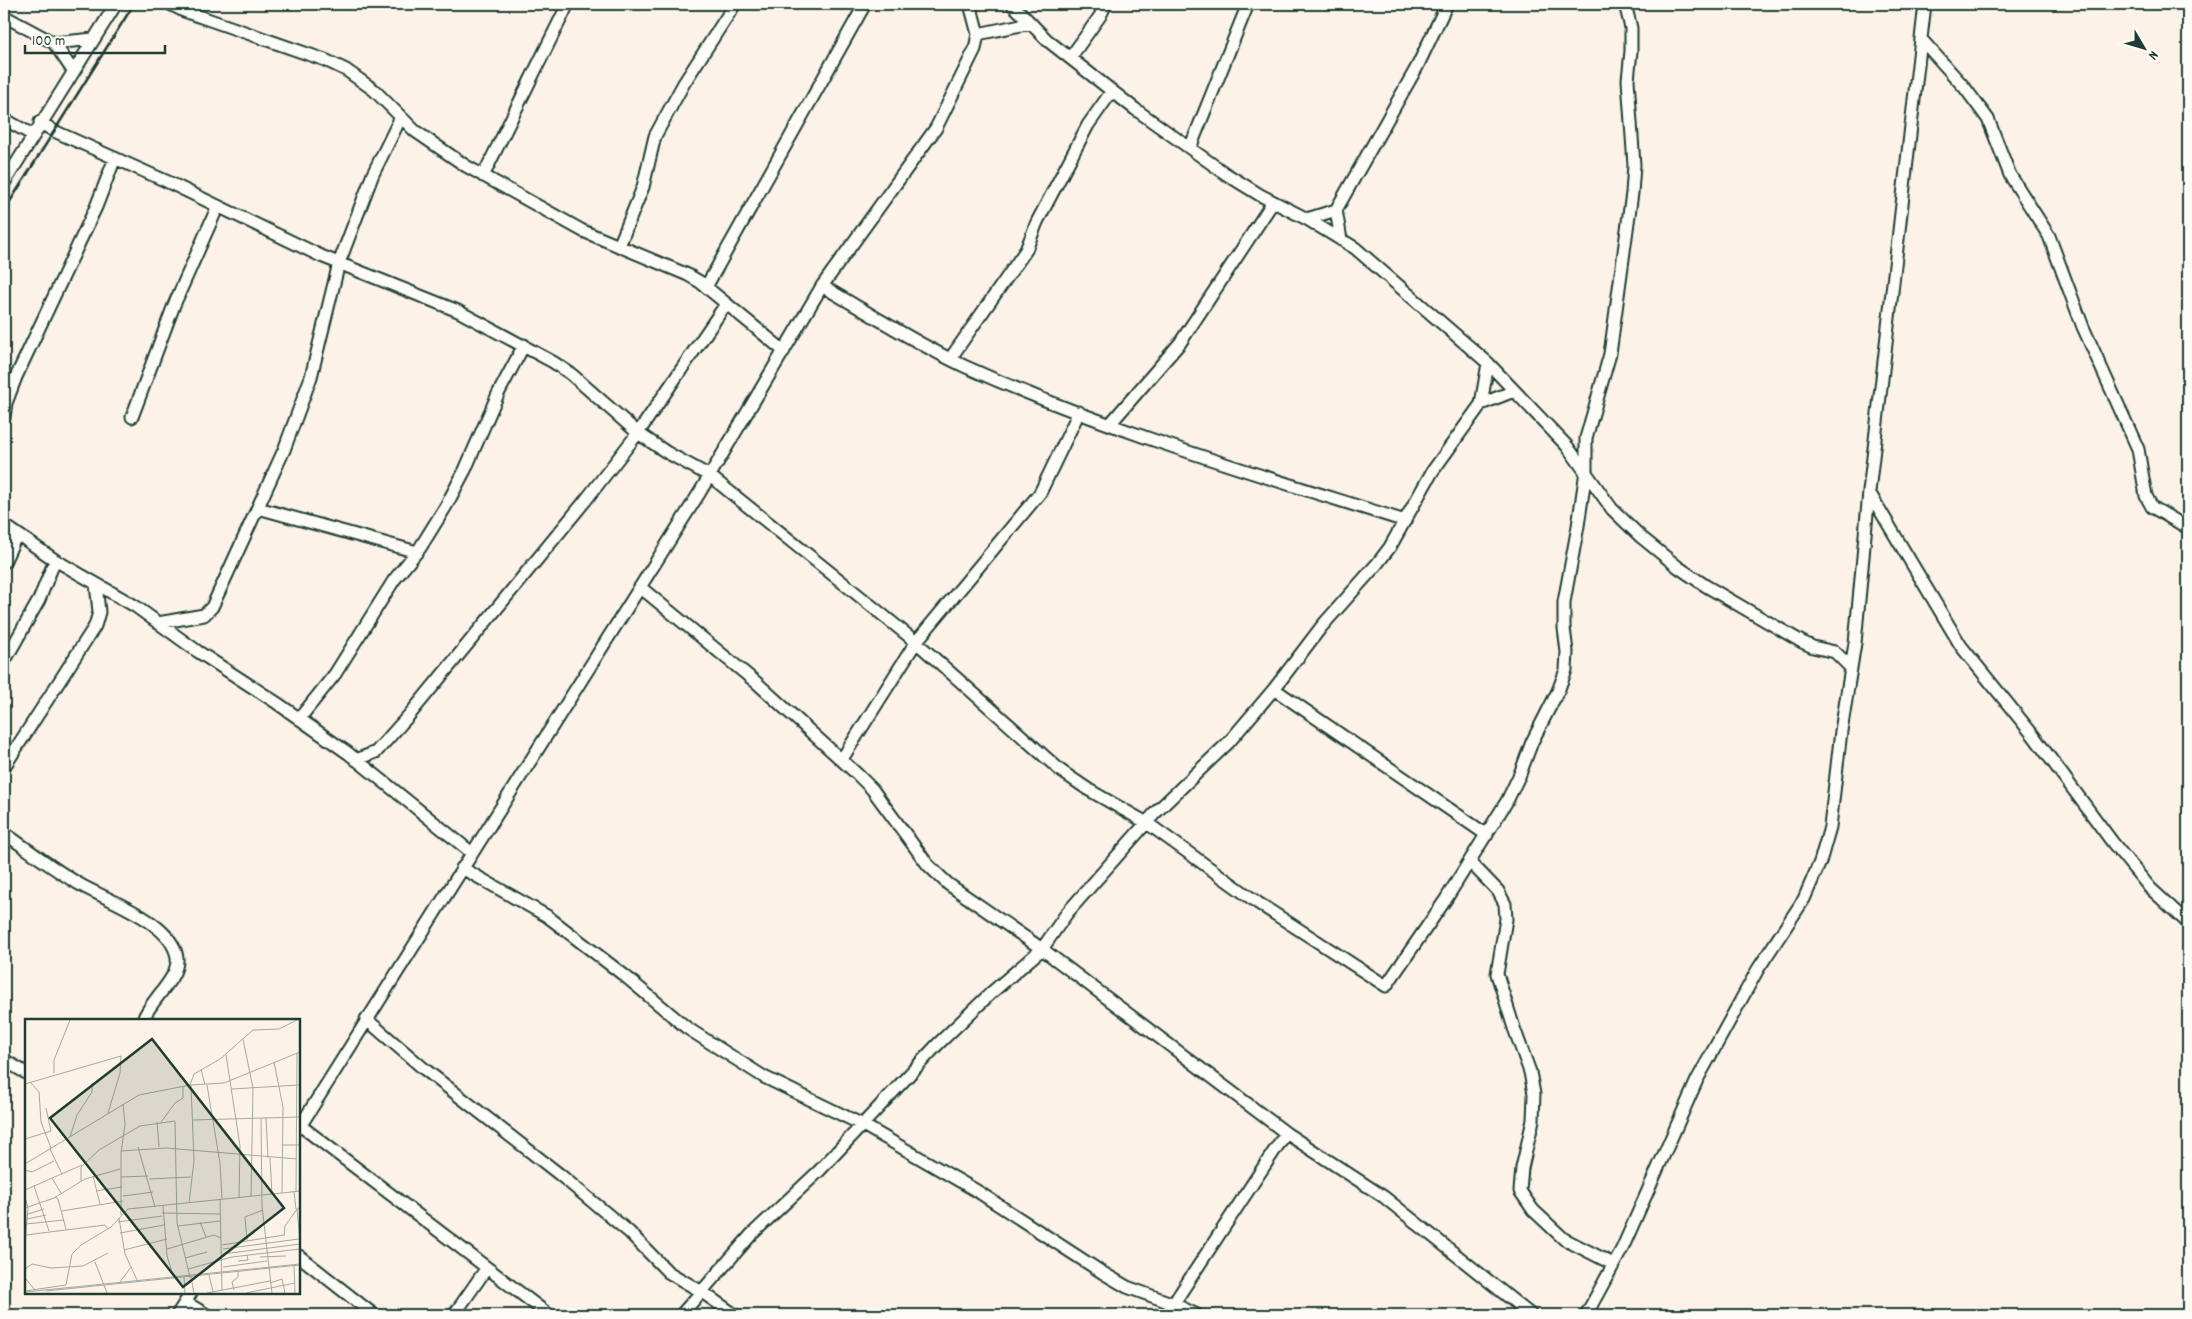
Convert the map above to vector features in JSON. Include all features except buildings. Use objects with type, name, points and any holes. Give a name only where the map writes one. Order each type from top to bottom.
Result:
[{"type":"street","points":[[4,183],[40,122],[116,4]]},
{"type":"street","points":[[170,4],[184,11],[316,56],[346,70],[374,90],[429,142],[483,176],[583,231],[688,275],[706,287],[784,351]]},
{"type":"street","points":[[483,176],[568,4]]},
{"type":"street","points":[[619,246],[645,182],[654,136],[684,84],[735,4]]},
{"type":"street","points":[[706,287],[865,4]]},
{"type":"street","points":[[549,1315],[300,1127],[366,1019],[710,476],[822,286],[936,128],[975,49],[978,34],[970,4]]},
{"type":"street","points":[[1012,4],[1047,40],[1112,91],[1226,174],[1355,248],[1488,363],[1567,446],[1586,470],[1612,509],[1641,537],[1678,567],[1706,586],[1802,642],[1813,647],[1835,652],[1851,668]]},
{"type":"street","points":[[1070,58],[1100,16],[1106,4]]},
{"type":"street","points":[[1190,148],[1248,4]]},
{"type":"street","points":[[1342,240],[1336,210],[1417,67],[1447,4]]},
{"type":"street","points":[[40,122],[54,131],[116,158],[339,263],[458,311],[524,345],[571,374],[638,433],[666,452],[710,476],[916,642],[1061,771],[1147,824],[1258,903],[1386,986],[1487,835],[1520,774],[1532,742],[1558,691],[1566,670],[1567,652],[1564,628],[1564,602],[1586,470],[1586,438],[1610,354],[1633,174],[1628,80],[1632,51],[1625,4]]},
{"type":"street","points":[[1586,1315],[1622,1249],[1697,1080],[1758,969],[1804,899],[1820,862],[1830,827],[1841,731],[1855,643],[1869,492],[1925,4]]},
{"type":"street","points":[[4,16],[54,44],[73,71]]},
{"type":"street","points":[[978,34],[1031,24]]},
{"type":"street","points":[[54,44],[93,39]]},
{"type":"street","points":[[1921,39],[1965,88],[1988,119],[2010,175],[2049,236],[2083,327],[2138,449],[2146,496],[2152,507],[2188,528]]},
{"type":"street","points":[[950,359],[1026,250],[1046,206],[1088,125],[1112,91]]},
{"type":"street","points":[[158,623],[204,615],[209,611],[284,450],[311,377],[339,263],[373,174],[401,116]]},
{"type":"street","points":[[4,119],[32,135]]},
{"type":"street","points":[[4,418],[6,403],[16,377],[96,207],[116,158]]},
{"type":"street","points":[[1110,424],[1180,343],[1273,202]]},
{"type":"street","points":[[132,417],[174,305],[218,206]]},
{"type":"street","points":[[1307,219],[1336,210]]},
{"type":"street","points":[[822,286],[950,359],[1078,412],[1252,473],[1405,521]]},
{"type":"street","points":[[356,760],[376,752],[411,713],[568,522],[638,433],[726,304]]},
{"type":"street","points":[[300,719],[335,674],[394,580],[417,552],[460,481],[498,394],[524,345]]},
{"type":"street","points":[[682,1315],[750,1234],[819,1171],[945,1038],[991,993],[1042,950],[1067,913],[1190,778],[1229,742],[1274,689],[1322,626],[1377,564],[1405,521],[1432,472],[1481,404],[1488,363]]},
{"type":"street","points":[[1481,404],[1514,391]]},
{"type":"street","points":[[842,759],[916,642],[1040,493],[1078,412]]},
{"type":"street","points":[[1869,492],[1961,646],[2033,735],[2125,858],[2150,888],[2188,923]]},
{"type":"street","points":[[258,508],[417,552]]},
{"type":"street","points":[[4,525],[55,560],[135,606],[300,719],[356,760],[472,853]]},
{"type":"street","points":[[4,562],[17,534]]},
{"type":"street","points":[[4,662],[40,600],[55,560]]},
{"type":"street","points":[[4,767],[95,626],[99,612],[96,584]]},
{"type":"street","points":[[640,587],[757,683],[842,759],[872,790],[928,866],[948,884],[1042,950],[1286,1133],[1384,1197],[1531,1315]]},
{"type":"street","points":[[1835,652],[1855,643]]},
{"type":"street","points":[[1274,689],[1487,835]]},
{"type":"street","points":[[374,776],[376,752]]},
{"type":"street","points":[[4,833],[80,884],[127,908],[162,932],[172,944],[177,957],[176,968],[144,1019]]},
{"type":"street","points":[[1470,862],[1498,891],[1505,904],[1506,919],[1497,974],[1530,1072],[1534,1094],[1533,1120],[1522,1168],[1520,1192],[1534,1210],[1564,1239],[1613,1264]]},
{"type":"street","points":[[462,868],[547,916],[625,976],[687,1028],[764,1076],[863,1125],[977,1191],[1127,1287],[1174,1304],[1197,1315]]},
{"type":"street","points":[[366,1019],[423,1068],[552,1168],[629,1232],[668,1272],[702,1292],[735,1315]]},
{"type":"street","points":[[4,1060],[25,1072]]},
{"type":"street","points":[[1166,1315],[1286,1133]]},
{"type":"street","points":[[300,1257],[374,1315]]},
{"type":"street","points":[[454,1315],[486,1269]]},
{"type":"street","points":[[177,1315],[188,1298],[207,1315]]},
{"type":"railway","points":[[4,211],[134,4]]}]
